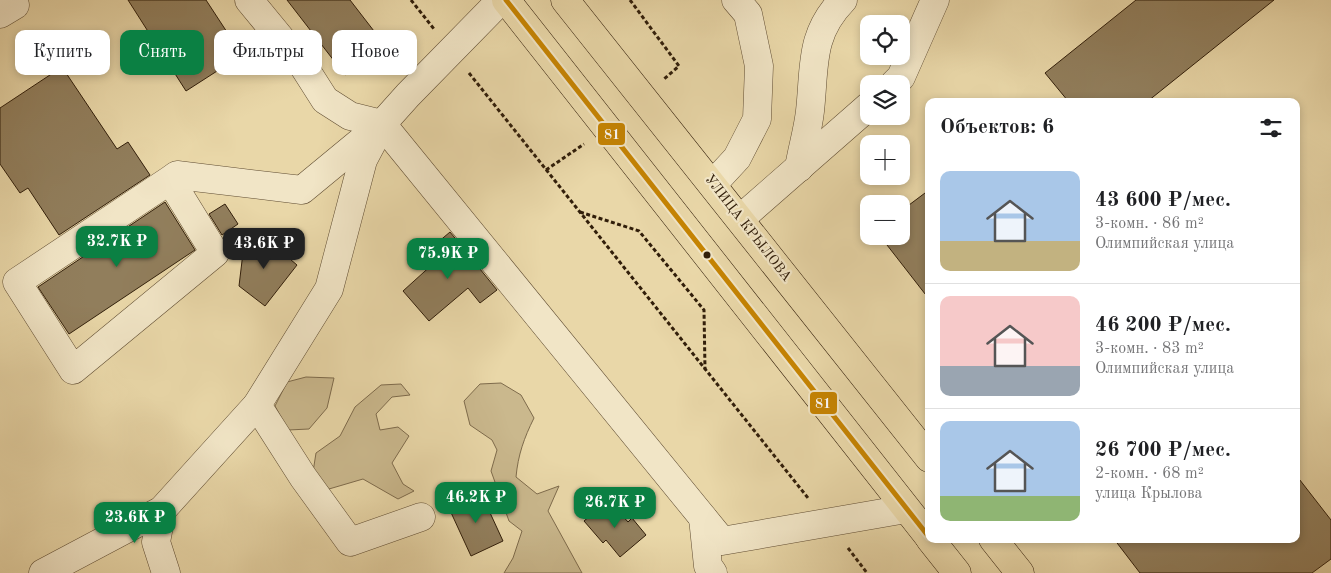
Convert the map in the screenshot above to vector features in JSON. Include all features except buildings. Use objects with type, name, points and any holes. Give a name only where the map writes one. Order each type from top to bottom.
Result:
[{"type":"main road","points":[[506,0],[925,533]]},
{"type":"main road","name":"УЛИЦА КРЫЛОВА","points":[[565,0],[925,453]]},
{"type":"main road","points":[[933,543],[957,573]]},
{"type":"main road","points":[[996,543],[1020,573]]},
{"type":"street","points":[[249,0],[304,67],[326,100],[350,116],[382,124],[722,541],[906,509]]},
{"type":"street","points":[[170,180],[215,253],[73,370],[16,282],[177,175],[302,190],[382,124],[501,0]]},
{"type":"street","points":[[713,184],[738,158],[757,119],[759,66],[748,14],[736,0]]},
{"type":"street","points":[[798,168],[810,112],[813,56],[822,30],[843,0]]},
{"type":"street","points":[[902,75],[935,0]]},
{"type":"street","points":[[740,219],[860,114]]},
{"type":"street","points":[[43,573],[162,510],[257,405],[329,289],[363,160],[382,124]]},
{"type":"street","points":[[257,405],[303,477],[350,542],[421,517]]},
{"type":"street","points":[[162,510],[156,542],[166,573]]},
{"type":"street","points":[[703,518],[708,566],[713,573]]},
{"type":"path","points":[[411,0],[868,573]]},
{"type":"path","points":[[630,0],[679,66]]},
{"type":"path","points":[[579,212],[640,230],[704,310],[705,370]]},
{"type":"shaded area","points":[[306,377],[334,378],[327,408],[309,429],[288,430],[275,406],[287,382]]},
{"type":"shaded area","points":[[501,383],[521,395],[534,418],[522,447],[516,477],[537,494],[559,486],[548,511],[582,573],[504,573],[513,558],[522,531],[509,521],[491,471],[497,450],[492,440],[470,425],[464,401],[480,384]]},
{"type":"shaded area","points":[[401,384],[410,395],[392,397],[376,414],[380,430],[398,427],[409,436],[392,463],[403,484],[414,491],[398,499],[363,479],[329,489],[313,472],[316,453],[340,436],[355,407],[381,385]]},
{"type":"transit line","name":"81","points":[[506,0],[925,532]]}]
